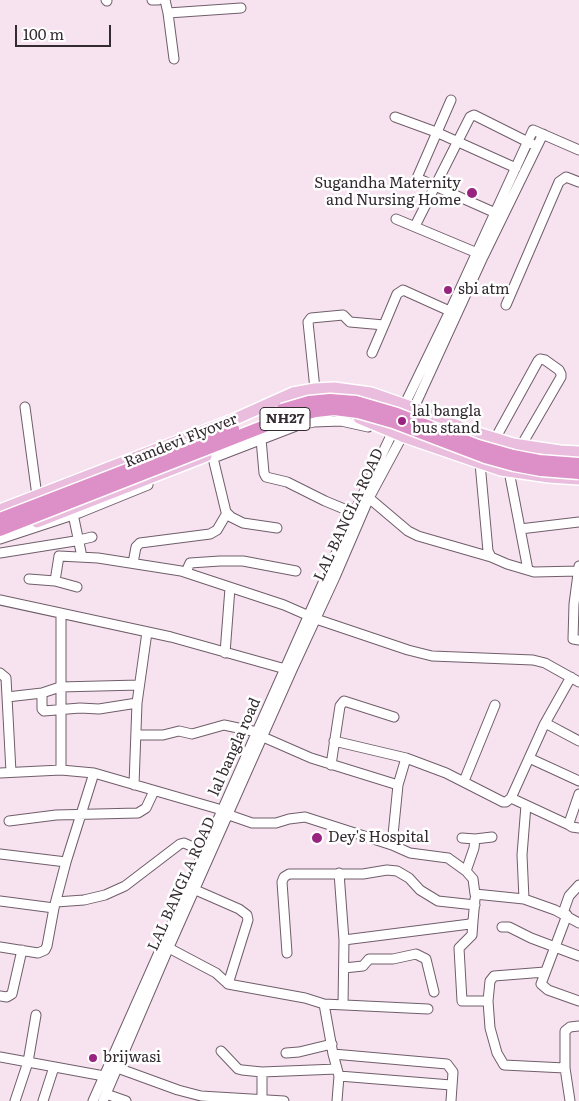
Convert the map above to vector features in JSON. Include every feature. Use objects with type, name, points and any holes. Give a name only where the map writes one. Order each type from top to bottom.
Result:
[{"type":"highway","name":"Ramdevi Flyover","points":[[0,519],[271,414],[309,402],[330,400],[344,400],[377,407],[478,446],[513,456],[579,464]]},
{"type":"highway","name":"Ramdevi Flyover","points":[[0,530],[280,420],[316,411],[346,410],[358,412],[393,422],[485,457],[523,467],[579,473]]},
{"type":"main road","points":[[0,510],[235,419],[293,393],[315,389],[334,388],[371,393],[495,439],[521,446],[579,452]]},
{"type":"main road","points":[[0,538],[304,417],[332,414],[352,416],[396,434],[509,471],[549,478],[579,479]]},
{"type":"street","points":[[152,0],[158,0]]},
{"type":"street","points":[[165,0],[174,60]]},
{"type":"street","points":[[168,13],[241,8]]},
{"type":"street","points":[[451,100],[416,176],[418,180],[499,215]]},
{"type":"street","points":[[415,226],[470,116],[474,115],[537,146]]},
{"type":"street","points":[[395,117],[436,132],[516,168]]},
{"type":"street","points":[[499,215],[516,168],[533,130],[579,150]]},
{"type":"street","points":[[499,215],[543,134]]},
{"type":"street","points":[[506,305],[559,182],[566,178],[579,182]]},
{"type":"street","name":"LAL BANGLA ROAD","points":[[260,734],[312,617],[369,498],[396,434],[499,215]]},
{"type":"street","points":[[396,219],[481,254]]},
{"type":"street","points":[[372,353],[397,294],[403,290],[453,313]]},
{"type":"street","points":[[315,389],[308,320],[311,318],[343,315],[350,322],[384,325]]},
{"type":"street","points":[[495,439],[538,361],[540,359],[545,360],[559,370],[562,374],[561,378],[521,446]]},
{"type":"street","points":[[25,407],[37,496]]},
{"type":"street","points":[[0,538],[73,514],[296,426],[314,422],[342,421],[396,434]]},
{"type":"street","name":"lal bangla road","points":[[312,617],[354,513],[396,434]]},
{"type":"street","points":[[261,439],[266,477],[294,485],[354,513]]},
{"type":"street","points":[[213,458],[227,513],[243,523],[277,528]]},
{"type":"street","points":[[480,463],[488,551],[491,557]]},
{"type":"street","points":[[509,471],[528,570]]},
{"type":"street","points":[[369,498],[408,531],[418,536],[528,570],[579,571]]},
{"type":"street","points":[[133,563],[136,546],[140,543],[210,534],[217,530],[227,513]]},
{"type":"street","points":[[73,514],[82,557]]},
{"type":"street","points":[[520,529],[579,522]]},
{"type":"street","points":[[0,553],[92,536]]},
{"type":"street","points":[[55,581],[58,556],[133,563],[186,572],[230,588],[284,604],[312,617],[408,650],[432,656],[533,660],[544,662],[575,679],[544,724],[511,798],[506,802],[446,773],[406,758],[334,741]]},
{"type":"street","points":[[186,572],[190,563],[220,561],[243,561],[296,571]]},
{"type":"street","points":[[579,566],[573,639],[579,640]]},
{"type":"street","points":[[29,579],[55,581],[77,587]]},
{"type":"street","points":[[225,652],[230,588]]},
{"type":"street","points":[[0,600],[147,632],[288,669]]},
{"type":"street","points":[[61,613],[61,770]]},
{"type":"street","points":[[134,785],[136,703],[147,632]]},
{"type":"street","points":[[0,673],[6,678],[11,772]]},
{"type":"street","points":[[7,697],[42,693],[60,687],[139,685]]},
{"type":"street","points":[[42,693],[43,710],[60,711],[136,703]]},
{"type":"street","points":[[331,765],[340,706],[344,701],[394,717]]},
{"type":"street","points":[[464,781],[495,705]]},
{"type":"street","points":[[544,724],[579,741]]},
{"type":"street","points":[[141,736],[163,735],[179,731],[192,734],[224,725],[260,734],[331,765],[398,786]]},
{"type":"street","name":"lal bangla road","points":[[207,853],[260,734]]},
{"type":"street","points":[[392,845],[398,786],[406,758]]},
{"type":"street","points":[[529,758],[579,781]]},
{"type":"street","points":[[0,773],[61,770],[94,774],[225,813],[252,823],[276,823],[289,818],[305,817],[392,845],[410,853],[448,858],[466,871],[473,879],[475,894],[472,935],[459,948],[462,1001],[488,1002]]},
{"type":"street","points":[[0,947],[38,953],[45,950],[48,946],[55,905],[66,862],[94,774]]},
{"type":"street","points":[[9,821],[81,814],[138,813],[146,808],[154,791]]},
{"type":"street","points":[[569,825],[579,794]]},
{"type":"street","points":[[511,798],[579,828]]},
{"type":"street","points":[[524,899],[522,855],[526,805]]},
{"type":"street","points":[[462,838],[492,837]]},
{"type":"street","points":[[466,871],[475,839]]},
{"type":"street","points":[[0,901],[55,905],[84,900],[105,895],[125,886],[180,844],[184,843],[207,853]]},
{"type":"street","name":"LAL BANGLA ROAD","points":[[191,888],[207,853]]},
{"type":"street","points":[[0,854],[66,862]]},
{"type":"street","points":[[287,953],[282,882],[284,877],[289,874],[363,874],[387,870],[398,871],[409,878],[420,890],[438,901],[475,905]]},
{"type":"street","points":[[339,874],[344,940],[343,1005]]},
{"type":"street","points":[[579,885],[569,896],[556,946],[542,981],[544,987],[579,1001]]},
{"type":"street","points":[[191,888],[239,909],[247,915],[248,920],[228,984]]},
{"type":"street","name":"lal bangla road","points":[[113,1066],[191,888]]},
{"type":"street","points":[[475,894],[524,899],[565,914],[579,923]]},
{"type":"street","points":[[344,940],[470,924],[474,921]]},
{"type":"street","points":[[502,927],[509,927],[579,956]]},
{"type":"street","points":[[166,946],[216,973],[228,984],[305,998],[324,1004],[428,1009]]},
{"type":"street","points":[[0,996],[7,997],[12,994],[22,950]]},
{"type":"street","points":[[344,968],[363,966],[369,959],[394,959],[416,954],[426,959],[434,992]]},
{"type":"street","points":[[545,972],[494,976],[490,981],[488,1002],[490,1028],[497,1053],[504,1066],[565,1068]]},
{"type":"street","points":[[324,1004],[338,1072],[336,1101]]},
{"type":"street","points":[[16,1101],[28,1062],[36,1015]]},
{"type":"street","points":[[570,1101],[565,1068],[565,1031],[570,1026],[579,1026]]},
{"type":"street","points":[[286,1053],[299,1052],[332,1044]]},
{"type":"street","points":[[221,1051],[238,1068],[262,1072],[338,1072],[451,1085]]},
{"type":"street","points":[[333,1054],[447,1064],[453,1072],[451,1101]]},
{"type":"street","points":[[0,1057],[104,1076]]},
{"type":"street","points":[[93,1101],[104,1076],[113,1066]]},
{"type":"street","points":[[113,1066],[104,1097],[126,1101]]},
{"type":"street","points":[[113,1066],[178,1090],[201,1096],[284,1101]]},
{"type":"street","points":[[43,1101],[54,1067]]},
{"type":"street","points":[[262,1072],[262,1100]]},
{"type":"place","name":"Sugandha Maternity and Nursing Home","points":[[472,193]]},
{"type":"place","name":"sbi atm","points":[[448,290]]},
{"type":"place","name":"lal bangla bus stand","points":[[402,421]]},
{"type":"place","name":"Dey's Hospital","points":[[317,838]]},
{"type":"place","name":"brijwasi","points":[[93,1058]]}]
